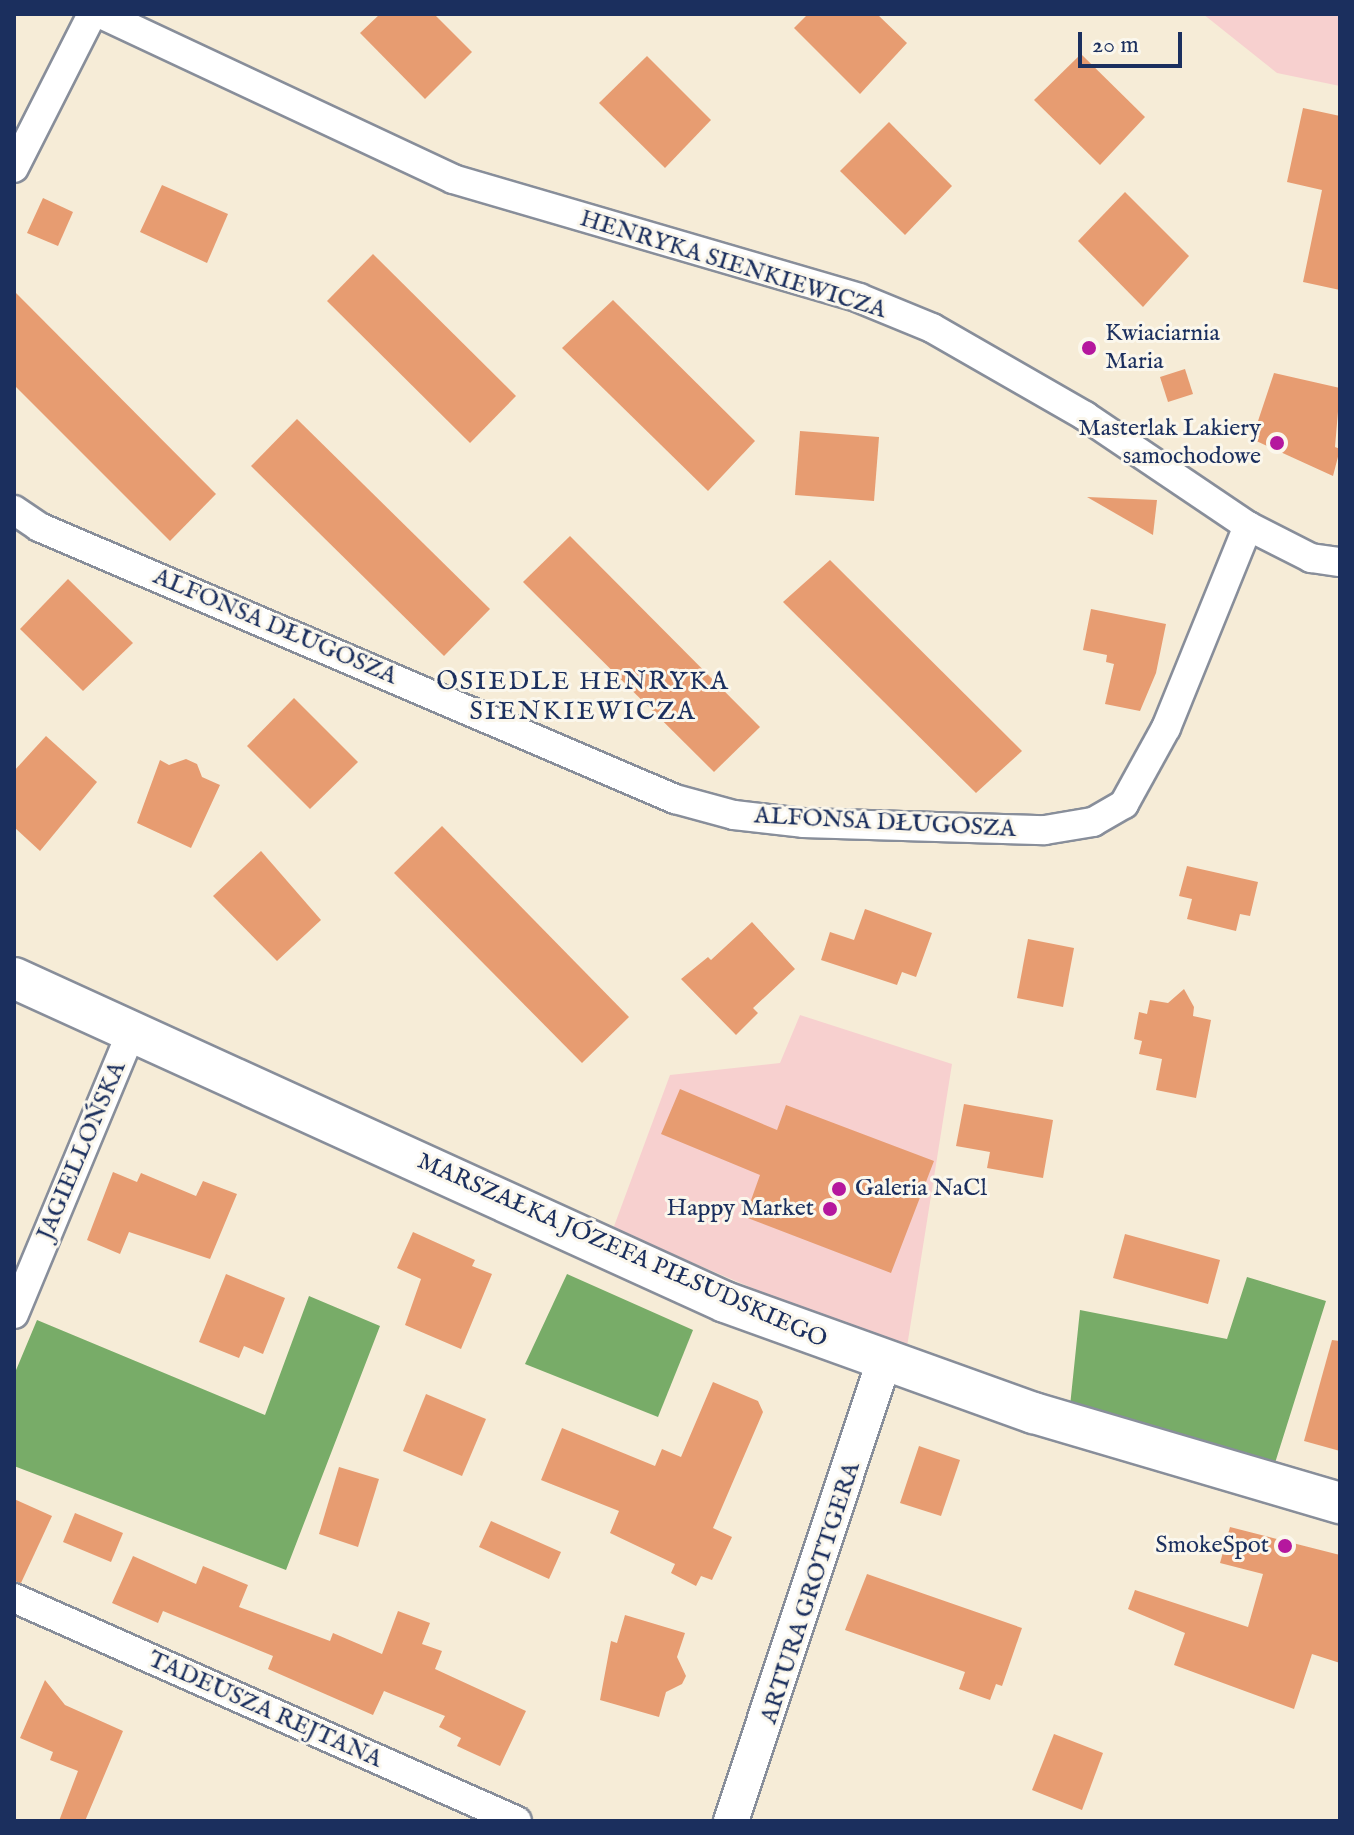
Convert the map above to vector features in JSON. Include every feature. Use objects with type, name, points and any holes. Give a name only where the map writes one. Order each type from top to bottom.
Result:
[{"type":"main road","name":"MARSZAŁKA JÓZEFA PIŁSUDSKIEGO","points":[[14,978],[700,1291],[884,1362],[1034,1413],[1340,1503]]},
{"type":"street","points":[[14,168],[92,14]]},
{"type":"street","name":"HENRYKA SIENKIEWICZA","points":[[101,14],[453,179],[859,298],[932,328],[1085,416],[1248,526],[1311,558],[1340,562]]},
{"type":"street","name":"ALFONSA DŁUGOSZA","points":[[14,510],[39,527],[675,799],[734,815],[803,823],[1045,830],[1093,822],[1124,804],[1166,728],[1248,526]]},
{"type":"street","name":"JAGIELLOŃSKA","points":[[14,1314],[131,1033]]},
{"type":"street","name":"ARTURA GROTTGERA","points":[[731,1821],[884,1362]]},
{"type":"street","name":"TADEUSZA REJTANA","points":[[14,1598],[517,1821]]},
{"type":"shaded area","points":[[1203,14],[1340,14],[1340,86],[1277,73]]},
{"type":"shaded area","points":[[800,1015],[952,1064],[906,1353],[613,1229],[670,1075],[780,1063]]},
{"type":"green space","points":[[567,1274],[693,1330],[658,1417],[525,1364]]},
{"type":"green space","points":[[1247,1277],[1326,1301],[1275,1463],[1070,1406],[1080,1310],[1227,1339]]},
{"type":"green space","points":[[309,1296],[380,1326],[286,1570],[14,1466],[14,1375],[37,1320],[265,1415]]},
{"type":"building","points":[[380,14],[434,14],[472,52],[425,99],[360,33]]},
{"type":"building","points":[[808,14],[877,14],[907,43],[860,94],[794,28]]},
{"type":"building","points":[[1081,54],[1145,117],[1100,165],[1034,100]]},
{"type":"building","points":[[647,56],[711,120],[665,168],[599,103]]},
{"type":"building","points":[[1303,108],[1340,116],[1340,290],[1303,282],[1322,190],[1287,182]]},
{"type":"building","points":[[889,122],[952,186],[905,235],[840,171]]},
{"type":"building","points":[[162,185],[228,214],[207,263],[140,232]]},
{"type":"building","points":[[1125,192],[1189,256],[1143,307],[1078,241]]},
{"type":"building","points":[[43,198],[73,212],[58,246],[27,233]]},
{"type":"building","points":[[373,254],[516,396],[470,443],[327,301]]},
{"type":"building","points":[[14,291],[216,494],[170,541],[14,385]]},
{"type":"building","points":[[613,300],[755,441],[708,491],[562,348]]},
{"type":"building","points":[[1185,369],[1193,394],[1168,402],[1160,377]]},
{"type":"building","points":[[1274,373],[1340,388],[1335,447],[1340,449],[1333,476],[1252,439]]},
{"type":"building","points":[[297,419],[490,609],[444,656],[251,466]]},
{"type":"building","points":[[800,431],[879,437],[874,501],[795,495]]},
{"type":"building","points":[[1087,497],[1157,500],[1153,535]]},
{"type":"building","points":[[570,536],[760,727],[714,772],[523,582]]},
{"type":"building","points":[[830,560],[1022,751],[976,793],[783,602]]},
{"type":"building","points":[[68,579],[133,643],[83,691],[20,629]]},
{"type":"building","points":[[1091,609],[1166,624],[1156,673],[1140,711],[1105,704],[1114,664],[1106,662],[1107,655],[1083,650]]},
{"type":"building","points":[[294,698],[358,762],[310,809],[247,746]]},
{"type":"building","points":[[46,736],[97,782],[40,851],[14,827],[14,771]]},
{"type":"building","points":[[186,759],[197,764],[202,777],[220,785],[191,848],[137,823],[160,760],[169,765]]},
{"type":"building","points":[[442,826],[629,1017],[582,1063],[394,873]]},
{"type":"building","points":[[261,851],[321,920],[277,961],[213,896]]},
{"type":"building","points":[[1187,866],[1258,882],[1250,916],[1240,914],[1236,931],[1187,919],[1192,899],[1179,896]]},
{"type":"building","points":[[865,909],[932,933],[916,977],[902,972],[897,985],[821,960],[830,932],[854,940]]},
{"type":"building","points":[[752,922],[795,969],[753,1008],[758,1013],[736,1035],[681,979],[708,957],[711,960]]},
{"type":"building","points":[[1028,939],[1074,948],[1063,1007],[1017,998]]},
{"type":"building","points":[[1184,989],[1194,1007],[1193,1016],[1211,1020],[1196,1098],[1156,1090],[1162,1059],[1139,1054],[1142,1041],[1134,1039],[1139,1012],[1147,1014],[1150,1000],[1168,1003]]},
{"type":"building","name":"Galeria NaCl","points":[[680,1089],[777,1130],[786,1105],[934,1161],[891,1273],[745,1217],[760,1175],[661,1134]]},
{"type":"building","points":[[964,1104],[1053,1120],[1043,1178],[987,1168],[990,1152],[956,1146]]},
{"type":"building","points":[[113,1172],[137,1182],[141,1173],[196,1196],[203,1181],[237,1194],[210,1259],[129,1232],[120,1254],[87,1240]]},
{"type":"building","points":[[413,1232],[475,1260],[472,1266],[492,1274],[461,1349],[405,1325],[421,1279],[397,1268]]},
{"type":"building","points":[[1125,1234],[1220,1260],[1208,1304],[1113,1278]]},
{"type":"building","points":[[226,1274],[285,1298],[263,1354],[244,1346],[239,1358],[199,1342]]},
{"type":"building","points":[[1332,1340],[1340,1341],[1340,1451],[1304,1441]]},
{"type":"building","points":[[713,1382],[758,1401],[763,1412],[713,1528],[732,1537],[712,1580],[701,1576],[696,1586],[671,1573],[675,1564],[610,1533],[619,1511],[541,1480],[562,1428],[655,1466],[662,1449],[681,1457]]},
{"type":"building","points":[[426,1394],[486,1419],[462,1476],[403,1451]]},
{"type":"building","points":[[919,1446],[960,1460],[941,1516],[900,1503]]},
{"type":"building","points":[[339,1467],[379,1479],[358,1547],[319,1534]]},
{"type":"building","points":[[14,1499],[52,1516],[21,1583],[14,1581]]},
{"type":"building","points":[[75,1513],[123,1533],[111,1562],[63,1542]]},
{"type":"building","points":[[491,1521],[561,1552],[549,1579],[479,1547]]},
{"type":"building","points":[[1230,1527],[1340,1555],[1340,1663],[1312,1654],[1294,1709],[1174,1665],[1185,1633],[1128,1609],[1135,1590],[1248,1627],[1263,1574],[1220,1563]]},
{"type":"building","points":[[133,1556],[196,1584],[203,1566],[248,1585],[239,1607],[330,1641],[333,1633],[382,1654],[398,1611],[430,1623],[422,1644],[442,1651],[435,1669],[526,1711],[500,1766],[457,1746],[461,1738],[439,1727],[445,1716],[384,1691],[373,1715],[268,1669],[273,1656],[163,1611],[158,1623],[112,1603]]},
{"type":"building","points":[[867,1574],[1022,1628],[1002,1686],[996,1684],[990,1700],[959,1689],[965,1672],[845,1630]]},
{"type":"building","points":[[625,1615],[685,1633],[677,1657],[686,1676],[682,1684],[666,1692],[659,1717],[600,1700],[611,1641],[617,1643]]},
{"type":"building","points":[[45,1680],[65,1705],[123,1731],[85,1821],[59,1821],[78,1771],[50,1760],[53,1752],[20,1738]]},
{"type":"building","points":[[1054,1734],[1103,1753],[1082,1810],[1032,1790]]},
{"type":"place","name":"Kwiaciarnia Maria","points":[[1089,348]]},
{"type":"place","name":"Masterlak Lakiery samochodowe","points":[[1277,443]]},
{"type":"place","name":"Galeria NaCl","points":[[839,1189]]},
{"type":"place","name":"Happy Market","points":[[830,1209]]},
{"type":"place","name":"SmokeSpot","points":[[1285,1546]]},
{"type":"district","name":"OSIEDLE HENRYKA SIENKIEWICZA","points":[[583,697]]}]
